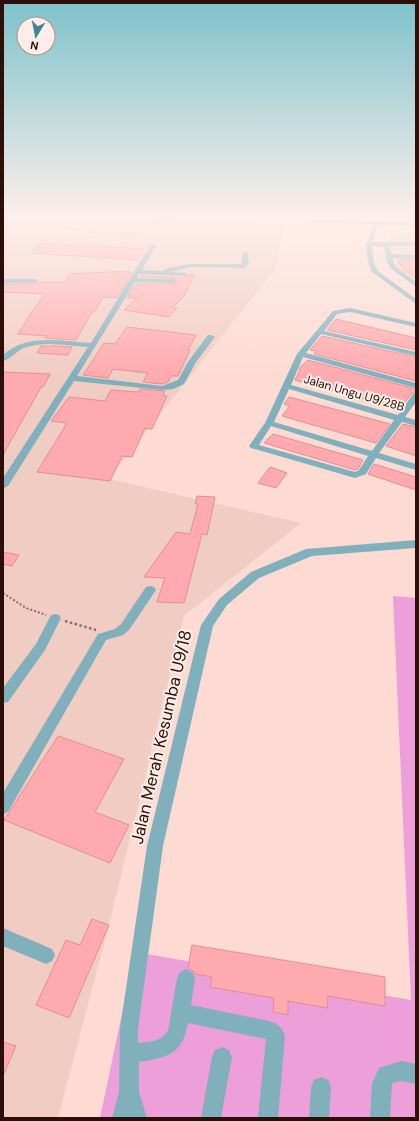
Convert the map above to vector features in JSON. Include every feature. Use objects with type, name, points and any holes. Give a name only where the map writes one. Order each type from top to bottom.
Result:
[{"type":"street","points":[[374,271],[416,302]]},
{"type":"street","points":[[398,271],[416,285]]},
{"type":"street","points":[[3,486],[93,345],[137,272],[184,274]]},
{"type":"street","points":[[132,280],[173,281]]},
{"type":"street","points":[[3,281],[35,281]]},
{"type":"street","points":[[416,325],[350,310],[335,312],[301,354],[268,423],[254,446],[355,475],[363,472],[374,454],[416,396]]},
{"type":"street","points":[[320,332],[416,354]]},
{"type":"street","points":[[72,378],[162,388],[170,387],[181,382],[192,362],[211,337]]},
{"type":"street","points":[[3,359],[8,352],[35,342],[93,345]]},
{"type":"street","points":[[301,354],[416,386]]},
{"type":"street","name":"Jalan Ungu U9/28B","points":[[286,386],[416,423]]},
{"type":"street","points":[[268,423],[416,467]]},
{"type":"street","name":"Jalan Merah Kesumba U9/18","points":[[129,1092],[129,1029],[154,846],[207,625],[223,602],[255,575],[310,552],[416,544]]},
{"type":"street","points":[[3,805],[102,637],[118,632],[125,627],[150,590]]},
{"type":"street","points":[[3,698],[41,647],[55,618]]},
{"type":"street","points":[[3,936],[46,955]]},
{"type":"street","points":[[129,1054],[158,1050],[171,1043],[177,1034],[186,978]]},
{"type":"street","points":[[180,1012],[273,1032],[276,1036],[268,1118]]},
{"type":"street","points":[[211,1118],[222,1057]]},
{"type":"street","points":[[380,1118],[382,1084],[386,1075],[401,1071],[416,1074]]},
{"type":"street","points":[[319,1118],[321,1087]]},
{"type":"street","points":[[122,1118],[129,1092]]},
{"type":"street","points":[[129,1092],[137,1118]]},
{"type":"shaded area","points":[[3,271],[273,271],[109,479],[301,523],[184,616],[109,925],[58,1118],[3,1118]]},
{"type":"shaded area","points":[[402,271],[416,271],[416,281]]},
{"type":"shaded area","points":[[393,596],[416,598],[416,1118],[100,1118],[135,952],[411,1000]]},
{"type":"building","points":[[123,271],[132,273],[117,298],[103,297],[76,340],[45,338],[47,336],[18,334],[26,320],[45,294],[3,292],[3,284],[65,282],[69,274]]},
{"type":"building","points":[[405,271],[416,271],[416,278]]},
{"type":"building","points":[[187,275],[194,275],[184,296],[172,308],[177,308],[169,317],[124,310],[137,298],[127,298],[136,284],[173,284],[177,281],[173,278],[140,276],[184,278]]},
{"type":"building","points":[[336,319],[416,338],[416,350],[327,330]]},
{"type":"building","points":[[127,327],[196,335],[188,350],[190,350],[178,376],[171,376],[168,382],[162,384],[143,382],[148,373],[113,369],[108,378],[83,375],[104,343],[115,344]]},
{"type":"building","points":[[322,336],[416,357],[416,381],[314,354],[316,351],[310,350]]},
{"type":"building","points":[[41,346],[72,347],[68,355],[37,353]]},
{"type":"building","points":[[308,360],[416,389],[416,392],[412,393],[400,409],[295,380],[300,367]]},
{"type":"building","points":[[3,372],[50,374],[43,387],[41,387],[3,455]]},
{"type":"building","points":[[140,389],[165,391],[163,395],[167,396],[152,429],[145,428],[132,457],[122,456],[110,481],[37,472],[67,423],[51,421],[69,397],[105,401],[111,390],[139,392]]},
{"type":"building","points":[[289,397],[390,424],[376,443],[282,416],[290,406],[284,404]]},
{"type":"building","points":[[403,424],[416,427],[416,456],[386,446]]},
{"type":"building","points":[[273,434],[363,460],[358,469],[355,470],[264,443]]},
{"type":"building","points":[[374,464],[416,477],[416,490],[368,474]]},
{"type":"building","points":[[270,467],[287,473],[276,488],[258,483]]},
{"type":"building","points":[[197,496],[215,497],[207,535],[202,534],[184,603],[157,602],[165,578],[144,577],[176,532],[190,534],[198,504],[195,504]]},
{"type":"building","points":[[3,552],[19,555],[12,566],[3,564]]},
{"type":"building","points":[[58,736],[124,759],[95,812],[129,825],[110,863],[4,820]]},
{"type":"building","points":[[92,919],[109,925],[69,1018],[36,1005],[66,940],[80,945]]},
{"type":"building","points":[[192,945],[385,977],[385,1006],[328,996],[327,1008],[288,1001],[288,1015],[273,1012],[274,998],[210,987],[212,977],[195,974],[188,968]]},
{"type":"building","points":[[3,1042],[16,1046],[3,1076]]}]
